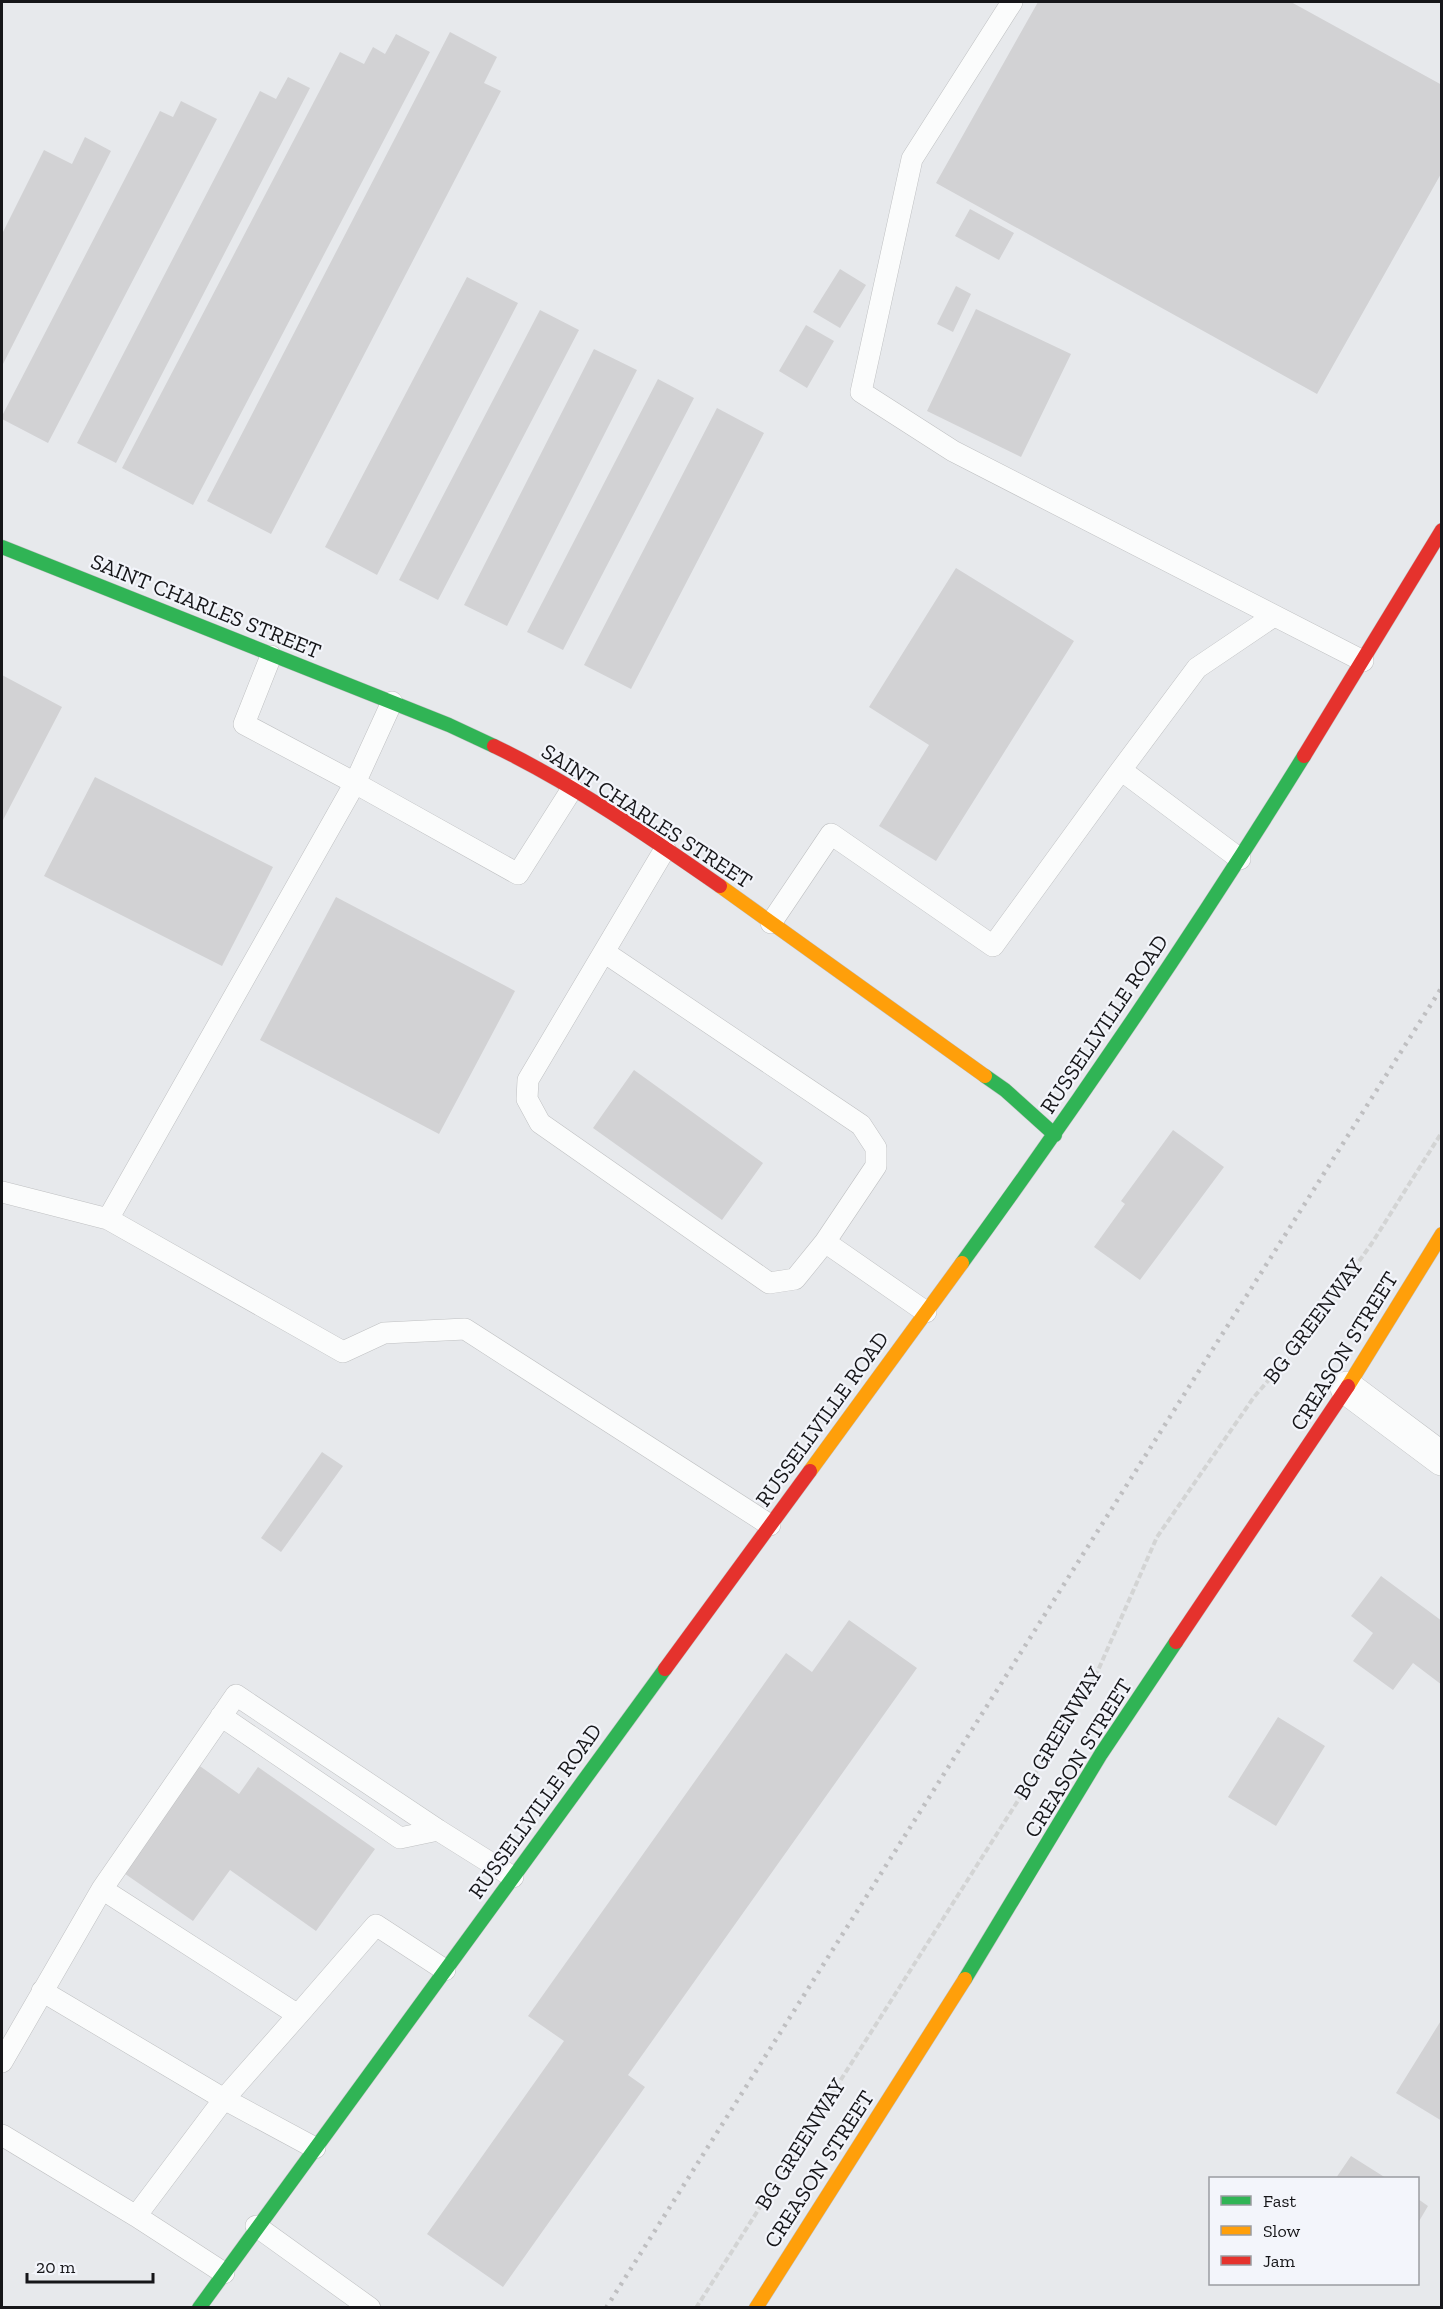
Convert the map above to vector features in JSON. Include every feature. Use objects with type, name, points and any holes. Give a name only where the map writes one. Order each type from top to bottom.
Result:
[{"type":"street","name":"RUSSELLVILLE ROAD","points":[[199,2307],[1055,1135],[1240,859],[1442,530]]},
{"type":"street","name":"SAINT CHARLES STREET","points":[[2,547],[449,725],[512,755],[572,789],[665,849],[771,923],[1005,1090],[1055,1135]]},
{"type":"street","name":"CREASON STREET","points":[[756,2307],[1006,1914],[1101,1754],[1347,1388],[1442,1234]]},
{"type":"street","points":[[1347,1388],[1442,1459]]},
{"type":"lane","points":[[1012,2],[912,159],[861,392],[953,451],[1363,661]]},
{"type":"lane","points":[[771,923],[831,834],[993,946],[1197,668],[1274,616]]},
{"type":"lane","points":[[271,656],[244,724],[518,874],[572,789]]},
{"type":"lane","points":[[108,1219],[355,783],[392,702]]},
{"type":"lane","points":[[1121,770],[1240,859]]},
{"type":"lane","points":[[604,952],[861,1125],[876,1148],[876,1166],[825,1242],[795,1279],[769,1282],[540,1123],[527,1099],[528,1080],[665,849]]},
{"type":"lane","points":[[2,1192],[108,1219],[343,1352],[384,1334],[465,1329],[770,1525]]},
{"type":"lane","points":[[825,1242],[926,1312]]},
{"type":"lane","points":[[2,2062],[102,1889],[236,1695],[438,1830],[513,1877]]},
{"type":"lane","points":[[221,1716],[400,1839],[438,1830]]},
{"type":"lane","points":[[102,1889],[298,2015]]},
{"type":"lane","points":[[136,2216],[224,2099],[376,1925],[445,1970]]},
{"type":"lane","points":[[42,1991],[224,2099],[315,2148]]},
{"type":"lane","points":[[2,2135],[224,2272]]},
{"type":"lane","points":[[256,2226],[370,2307]]},
{"type":"path","name":"BG GREENWAY","points":[[696,2307],[1092,1684],[1157,1538],[1254,1397],[1304,1339],[1372,1243],[1442,1132]]},
{"type":"building","points":[[1038,2],[1291,2],[1442,85],[1442,172],[1317,394],[936,183]]},
{"type":"building","points":[[450,32],[497,57],[484,83],[501,91],[271,534],[207,501]]},
{"type":"building","points":[[396,34],[430,52],[193,505],[122,468],[340,52],[364,64],[373,47],[385,54]]},
{"type":"building","points":[[288,77],[310,88],[116,463],[77,443],[260,91],[276,99]]},
{"type":"building","points":[[181,101],[217,119],[48,443],[2,419],[2,416],[160,111],[173,117]]},
{"type":"building","points":[[85,137],[111,151],[2,366],[2,234],[44,150],[72,164]]},
{"type":"building","points":[[970,209],[1014,233],[999,260],[955,236]]},
{"type":"building","points":[[840,269],[866,285],[840,328],[813,312]]},
{"type":"building","points":[[467,277],[518,303],[377,575],[325,547]]},
{"type":"building","points":[[956,286],[971,294],[953,332],[937,324]]},
{"type":"building","points":[[976,309],[1071,354],[1021,457],[927,411]]},
{"type":"building","points":[[540,310],[579,330],[438,600],[399,580]]},
{"type":"building","points":[[806,325],[834,341],[807,388],[779,371]]},
{"type":"building","points":[[594,349],[637,370],[507,626],[464,605]]},
{"type":"building","points":[[658,379],[694,398],[563,650],[527,632]]},
{"type":"building","points":[[717,408],[764,433],[631,689],[584,665]]},
{"type":"building","points":[[956,568],[1074,641],[936,861],[879,826],[929,745],[869,707]]},
{"type":"building","points":[[2,675],[62,707],[2,822]]},
{"type":"building","points":[[95,777],[273,867],[222,966],[44,876]]},
{"type":"building","points":[[336,897],[515,991],[439,1134],[260,1040]]},
{"type":"building","points":[[634,1070],[763,1163],[722,1220],[593,1128]]},
{"type":"building","points":[[1173,1130],[1224,1167],[1140,1280],[1094,1247],[1125,1204],[1121,1201]]},
{"type":"building","points":[[322,1452],[343,1466],[281,1552],[261,1538]]},
{"type":"building","points":[[1381,1576],[1442,1621],[1442,1685],[1413,1663],[1393,1690],[1353,1661],[1373,1633],[1351,1616]]},
{"type":"building","points":[[849,1620],[917,1668],[628,2075],[645,2087],[503,2287],[427,2234],[564,2041],[528,2016],[786,1653],[812,1672]]},
{"type":"building","points":[[1278,1717],[1325,1746],[1276,1826],[1228,1797]]},
{"type":"building","points":[[197,1764],[239,1794],[258,1767],[375,1849],[316,1931],[230,1870],[193,1921],[121,1871]]},
{"type":"building","points":[[1442,2019],[1442,2121],[1396,2093]]},
{"type":"building","points":[[1351,2156],[1384,2177],[1337,2177]]},
{"type":"building","points":[[1419,2200],[1428,2206],[1419,2221]]},
{"type":"railway","points":[[606,2308],[1442,987]]},
{"type":"traffic: fast","points":[[2,547],[449,725],[494,746]]},
{"type":"traffic: fast","points":[[962,1263],[1138,1013],[1304,756]]},
{"type":"traffic: fast","points":[[985,1076],[1005,1090],[1055,1135]]},
{"type":"traffic: fast","points":[[965,1979],[1101,1754],[1176,1642]]},
{"type":"traffic: fast","points":[[199,2308],[665,1669]]},
{"type":"traffic: slow","points":[[720,886],[985,1076]]},
{"type":"traffic: slow","points":[[1348,1386],[1442,1234]]},
{"type":"traffic: slow","points":[[810,1471],[962,1263]]},
{"type":"traffic: slow","points":[[756,2308],[965,1979]]},
{"type":"traffic: jam","points":[[1304,756],[1442,530]]},
{"type":"traffic: jam","points":[[494,746],[581,794],[720,886]]},
{"type":"traffic: jam","points":[[1176,1642],[1348,1386]]},
{"type":"traffic: jam","points":[[665,1669],[810,1471]]}]
